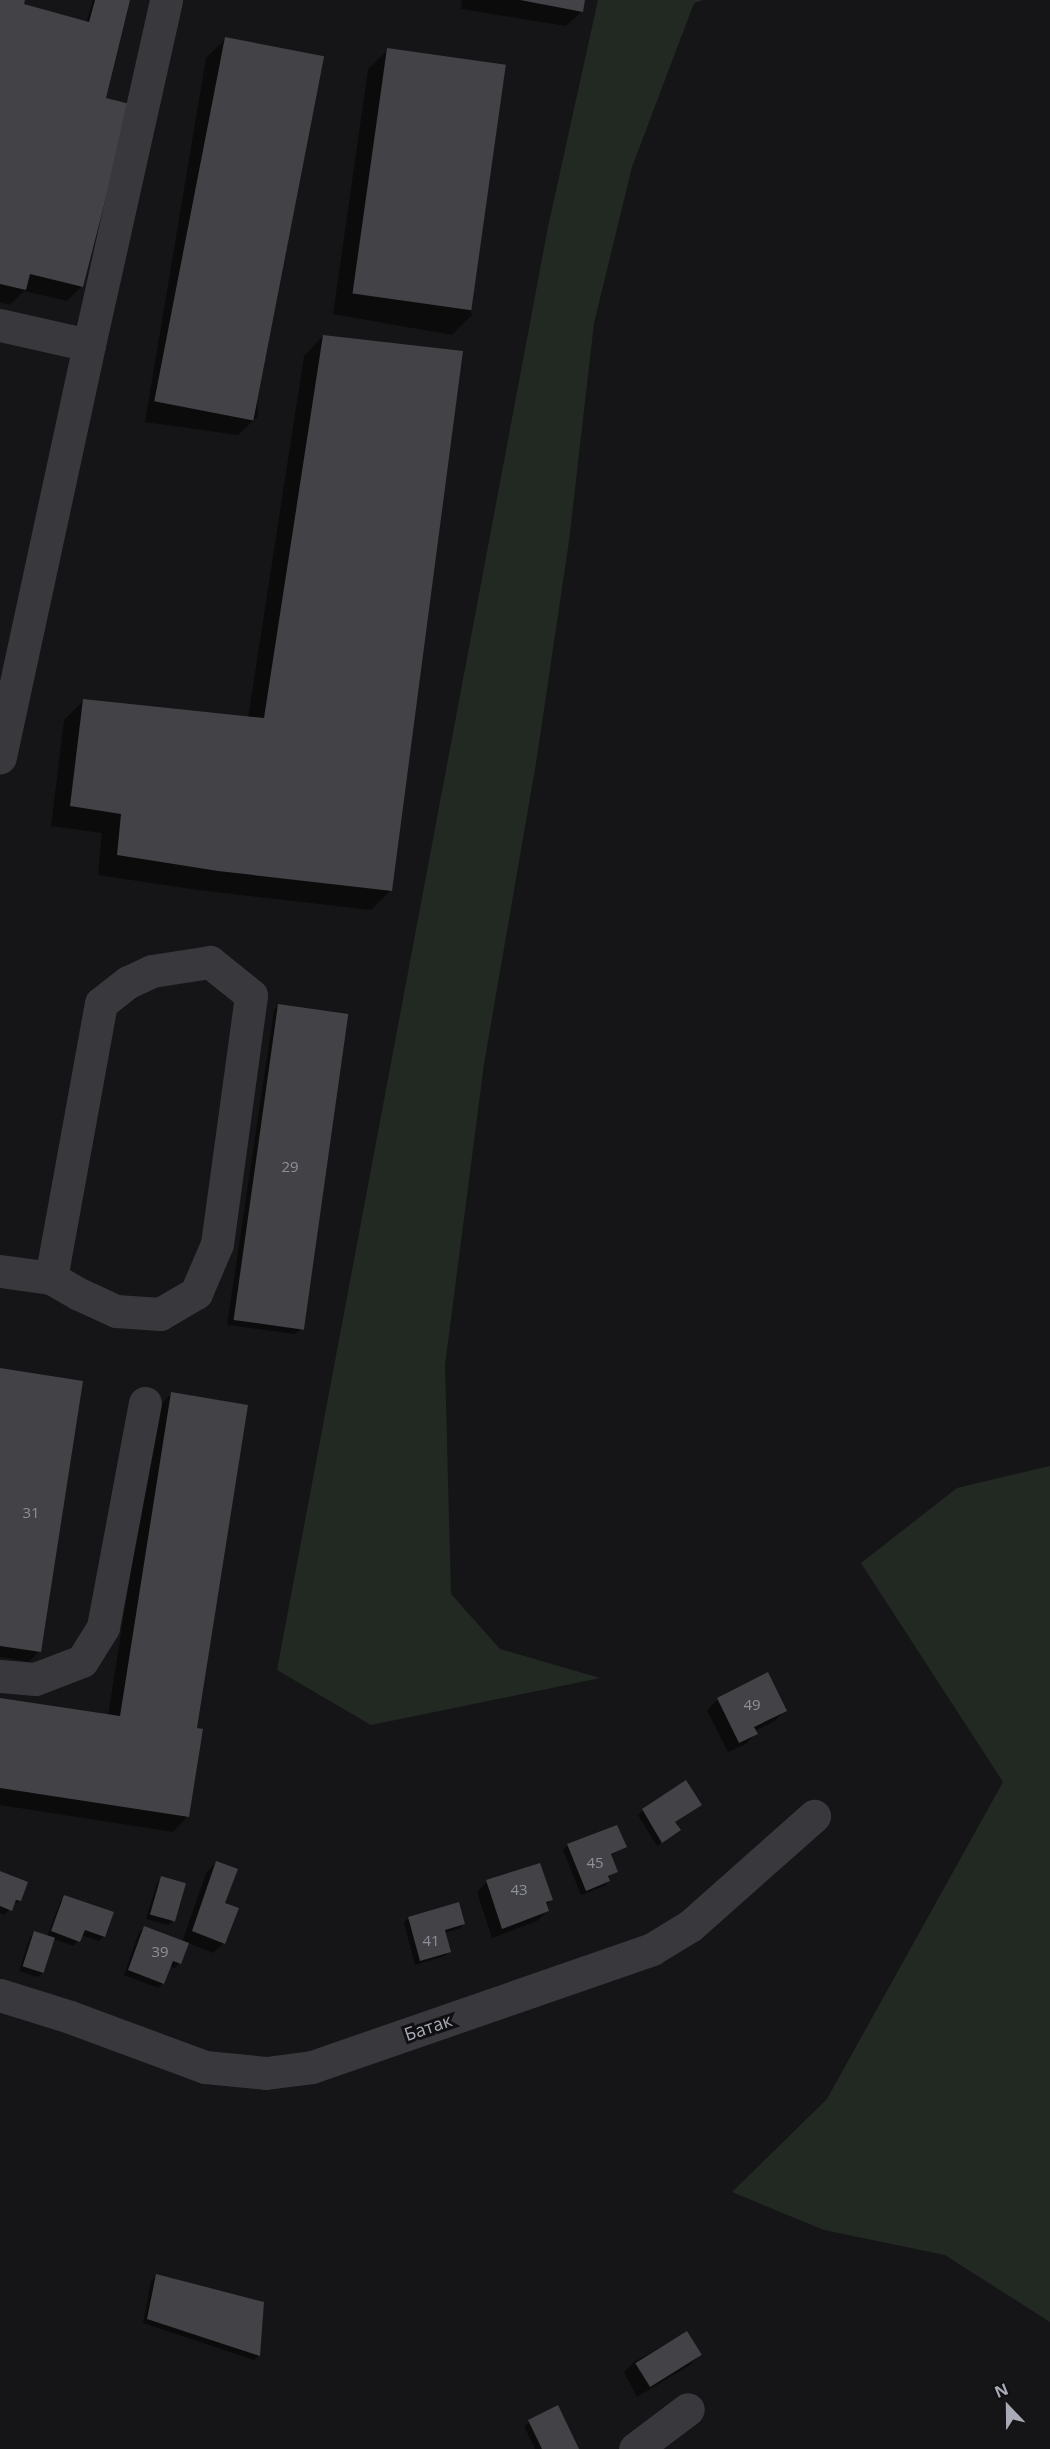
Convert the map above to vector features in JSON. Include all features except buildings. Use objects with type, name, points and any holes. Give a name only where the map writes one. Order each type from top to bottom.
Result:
[{"type":"street","points":[[0,758],[166,0]]},
{"type":"street","points":[[0,325],[89,345]]},
{"type":"street","points":[[0,1271],[51,1278],[116,1311],[159,1314],[196,1293],[217,1244],[251,995],[210,962],[152,971],[128,982],[101,1004],[51,1278]]},
{"type":"street","points":[[0,1676],[35,1679],[82,1660],[103,1627],[145,1403]]},
{"type":"street","name":"Батак","points":[[0,1995],[70,2017],[205,2067],[266,2073],[312,2067],[652,1949],[690,1926],[814,1816]]},
{"type":"street","points":[[635,2449],[688,2409]]},
{"type":"shaded area","points":[[598,0],[703,0],[694,3],[632,167],[594,323],[569,541],[536,763],[484,1064],[445,1365],[451,1594],[500,1649],[600,1678],[371,1725],[277,1670],[548,227]]},
{"type":"shaded area","points":[[1050,1466],[1050,2322],[945,2255],[824,2230],[732,2192],[827,2099],[1003,1782],[861,1563],[957,1488]]}]
